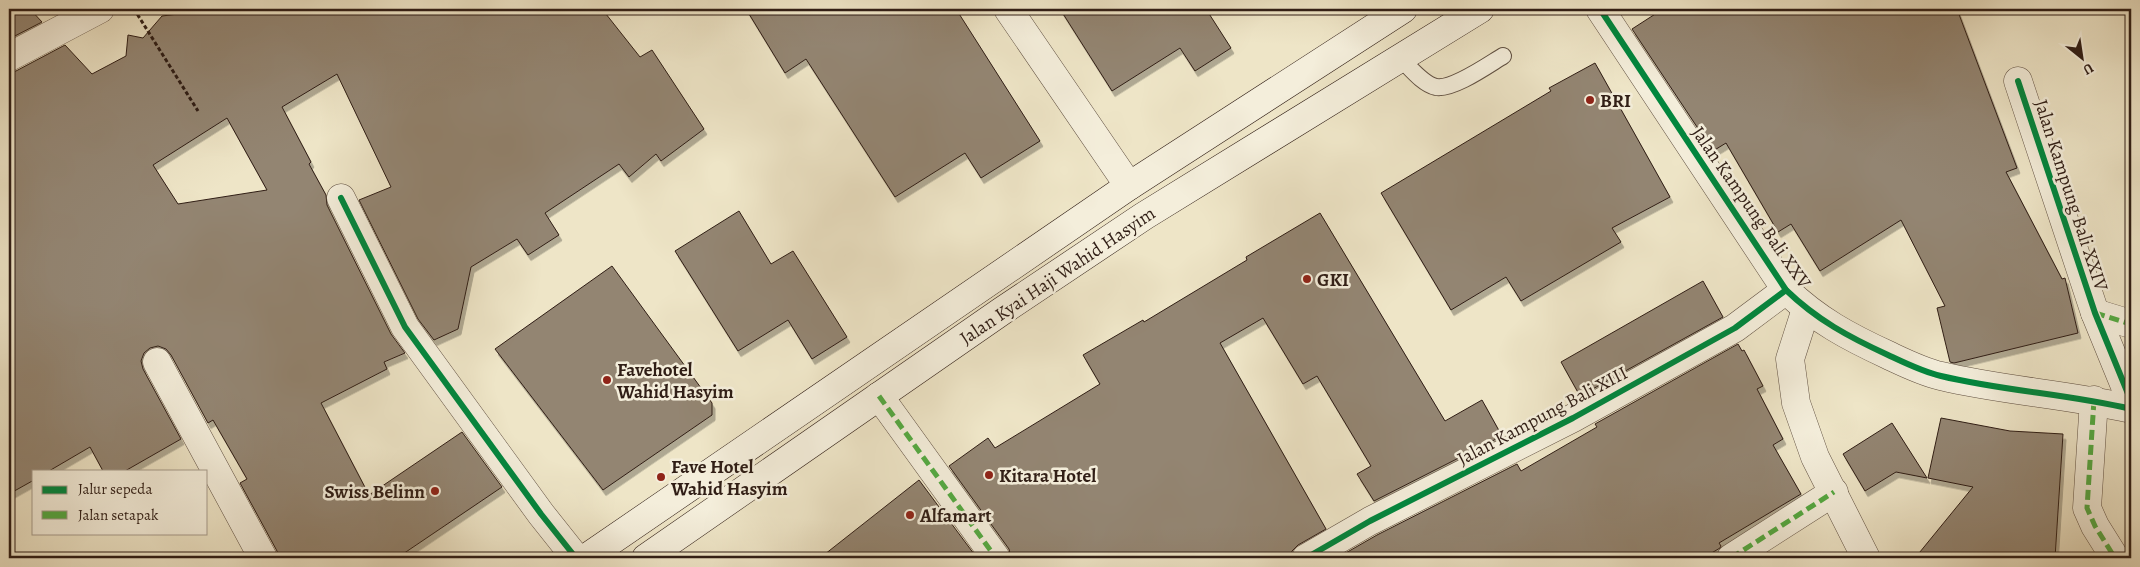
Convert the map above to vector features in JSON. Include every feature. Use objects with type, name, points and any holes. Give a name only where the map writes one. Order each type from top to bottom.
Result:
[{"type":"street","points":[[9,57],[100,9]]},
{"type":"street","points":[[1008,9],[1130,186]]},
{"type":"street","name":"Jalan Kyai Haji Wahid Hasyim","points":[[646,558],[879,396],[1144,216],[1399,57],[1480,9]]},
{"type":"street","name":"Jalan Kampung Bali XXV","points":[[1600,9],[1786,290],[1806,309],[1844,334],[1939,376],[2094,400],[2131,409]]},
{"type":"street","points":[[1387,13],[1399,57]]},
{"type":"street","name":"Jalan Kyai Haji Wahid Hasyim","points":[[586,558],[1130,186],[1387,13]]},
{"type":"street","name":"Jalan Kampung Bali XXIV","points":[[2018,81],[2095,313],[2131,401]]},
{"type":"street","points":[[341,198],[406,327],[541,514],[576,558]]},
{"type":"street","name":"Jalan Kampung Bali XIII","points":[[1306,558],[1370,521],[1573,418],[1727,333],[1786,290]]},
{"type":"street","points":[[1806,309],[1790,359],[1796,403],[1815,457],[1866,558]]},
{"type":"street","name":"Jalan Kampung Bali XXIV","points":[[2095,313],[2131,324]]},
{"type":"street","points":[[157,362],[263,558]]},
{"type":"street","points":[[879,396],[996,558]]},
{"type":"street","points":[[2094,400],[2087,508],[2095,526],[2115,558]]},
{"type":"street","points":[[1731,558],[1834,492]]},
{"type":"lane","points":[[1399,57],[1427,83],[1437,87],[1456,83],[1503,56]]},
{"type":"path","points":[[134,9],[198,110]]},
{"type":"building","points":[[9,9],[30,9],[42,22],[9,39]]},
{"type":"building","points":[[219,9],[602,9],[640,57],[652,50],[704,129],[661,161],[656,154],[629,177],[619,164],[545,213],[559,235],[528,255],[517,239],[471,267],[458,329],[434,340],[418,319],[359,200],[391,187],[337,74],[282,107],[311,162],[309,164],[326,195],[327,205],[391,334],[405,353],[384,362],[387,369],[321,403],[369,495],[462,432],[502,487],[397,558],[279,558],[240,483],[247,479],[213,420],[208,423],[171,355],[166,349],[158,346],[150,348],[144,353],[141,361],[143,369],[181,439],[127,470],[102,470],[90,447],[51,470],[32,470],[32,481],[9,494],[9,73],[65,45],[92,74],[126,56],[128,35],[143,38],[162,16]],"holes":[[[227,118],[267,190],[178,204],[153,165]]]},
{"type":"building","points":[[746,9],[956,9],[1040,141],[981,178],[965,153],[895,197],[806,59],[785,73]]},
{"type":"building","points":[[1060,9],[1206,9],[1231,48],[1195,71],[1180,48],[1112,91]]},
{"type":"building","points":[[1663,9],[1957,9],[2017,168],[2006,172],[2062,279],[2065,278],[2078,333],[1954,363],[1950,362],[1937,308],[1945,306],[1901,220],[1820,271],[1791,224],[1778,232],[1726,143],[1713,151],[1632,29]]},
{"type":"building","points":[[1595,63],[1670,197],[1612,228],[1621,242],[1521,301],[1506,277],[1451,310],[1381,193],[1551,91],[1549,88]]},
{"type":"building","points":[[739,211],[771,264],[793,251],[847,337],[812,359],[788,320],[738,351],[675,251]]},
{"type":"building","points":[[1320,213],[1445,421],[1482,400],[1502,436],[1374,501],[1357,474],[1371,466],[1317,376],[1303,384],[1263,318],[1220,343],[1326,529],[1298,545],[1292,551],[1290,558],[1011,558],[1009,549],[949,466],[988,438],[995,448],[1100,384],[1083,355],[1143,320],[1144,322],[1247,260],[1246,257]]},
{"type":"building","name":"Favehotel Wahid Hasyim","points":[[612,266],[712,403],[712,415],[603,490],[495,349]]},
{"type":"building","points":[[1703,281],[1723,317],[1580,396],[1561,362]]},
{"type":"building","points":[[1738,344],[1742,351],[1744,350],[1763,386],[1757,389],[1783,439],[1773,445],[1801,494],[1719,543],[1720,548],[1703,558],[1337,558],[1377,535],[1517,464],[1521,471],[1597,427],[1595,424]]},
{"type":"building","points":[[1941,418],[2010,431],[2063,434],[2055,558],[1915,558],[1973,487],[1928,478]]},
{"type":"building","points":[[1892,423],[1927,478],[1896,472],[1865,491],[1843,454]]},
{"type":"building","points":[[919,480],[977,558],[820,558]]},
{"type":"marked path","points":[[2095,313],[2131,324]]},
{"type":"marked path","points":[[879,396],[996,558]]},
{"type":"marked path","points":[[2094,400],[2087,508],[2095,526],[2115,558]]},
{"type":"marked path","points":[[1731,558],[1834,492]]},
{"type":"cycle path","points":[[1600,9],[1786,290],[1798,301],[1834,327],[1921,370],[1964,381],[2131,409]]},
{"type":"cycle path","points":[[2018,81],[2095,313],[2131,401]]},
{"type":"cycle path","points":[[341,198],[405,327],[541,514],[576,558]]},
{"type":"cycle path","points":[[1306,558],[1370,521],[1573,418],[1735,328],[1786,290]]},
{"type":"place","name":"BRI","points":[[1590,100]]},
{"type":"place","name":"GKI","points":[[1307,279]]},
{"type":"place","name":"Favehotel Wahid Hasyim","points":[[607,380]]},
{"type":"place","name":"Kitara Hotel","points":[[989,475]]},
{"type":"place","name":"Fave Hotel Wahid Hasyim","points":[[661,477]]},
{"type":"place","name":"Swiss Belinn","points":[[435,491]]},
{"type":"place","name":"Alfamart","points":[[910,515]]}]
